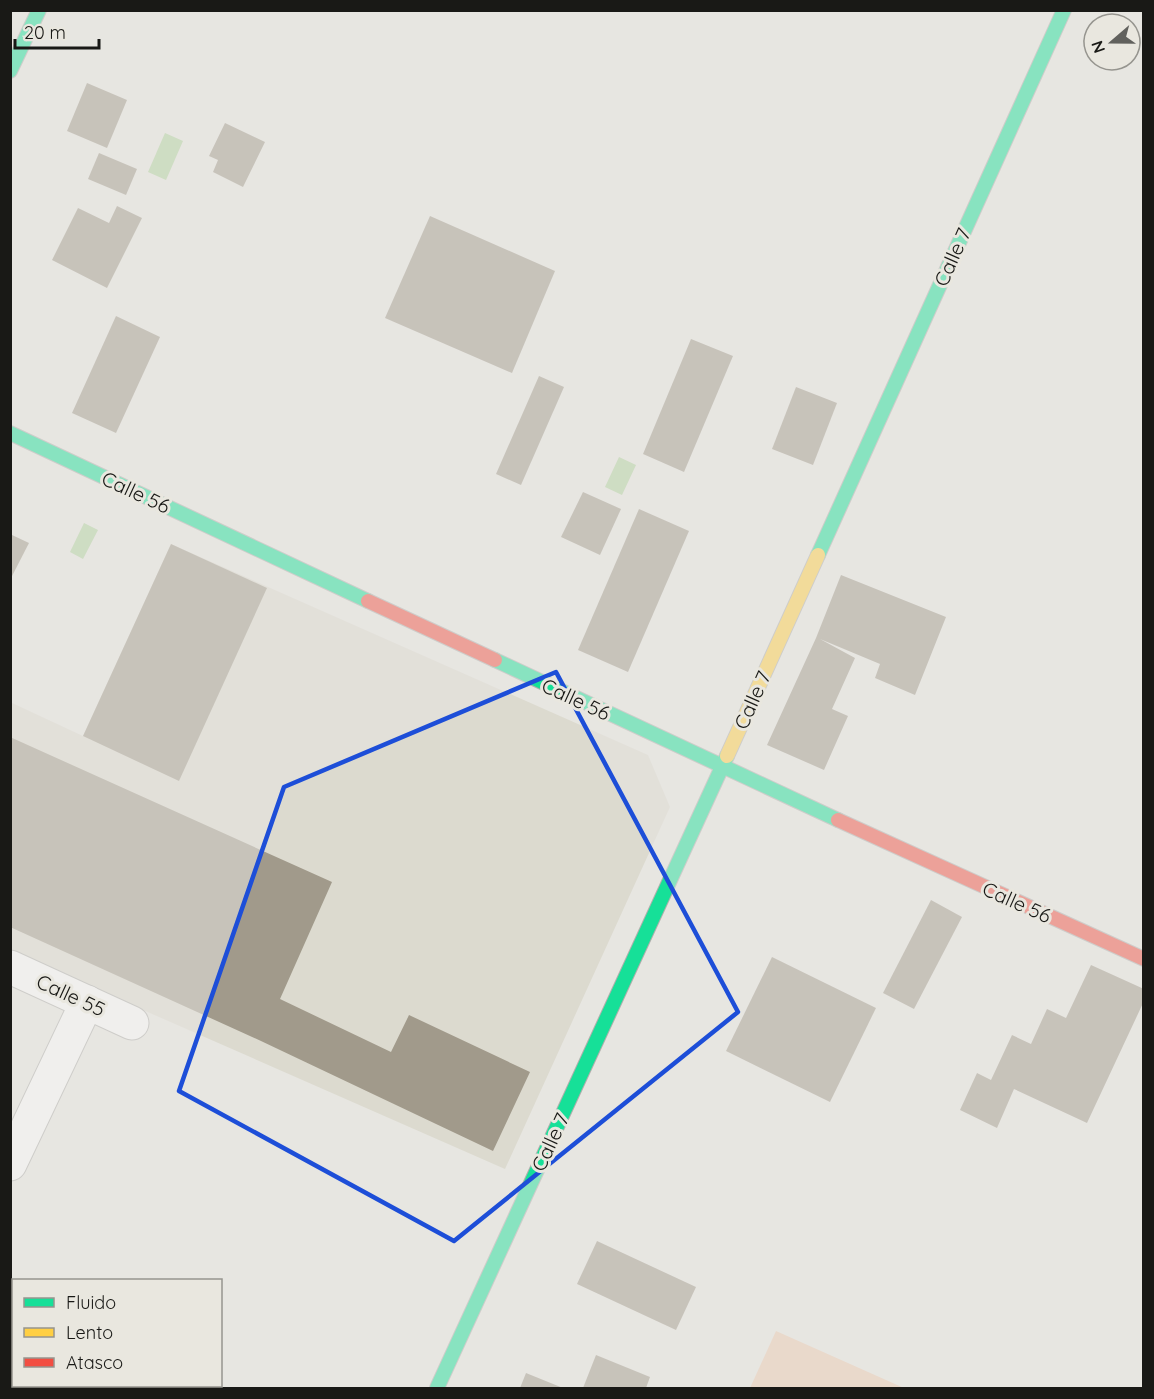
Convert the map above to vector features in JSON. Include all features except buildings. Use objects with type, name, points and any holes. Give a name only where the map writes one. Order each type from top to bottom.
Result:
[{"type":"street","points":[[10,71],[39,10]]},
{"type":"street","name":"Calle 7","points":[[437,1389],[722,768],[1064,10]]},
{"type":"street","name":"Calle 56","points":[[10,433],[722,768],[1143,959]]},
{"type":"street","name":"Calle 55","points":[[10,967],[132,1023]]},
{"type":"street","points":[[10,1164],[87,1002]]},
{"type":"highlighted area","points":[[556,672],[738,1012],[454,1241],[179,1091],[284,787]]},
{"type":"shaded area","points":[[165,133],[183,141],[166,180],[148,172]]},
{"type":"shaded area","points":[[619,457],[636,465],[622,495],[605,487]]},
{"type":"shaded area","points":[[84,523],[98,530],[83,559],[70,552]]},
{"type":"shaded area","points":[[171,544],[648,755],[670,807],[505,1169],[11,952],[10,702],[83,736]]},
{"type":"shaded area","points":[[776,1331],[904,1388],[750,1388]]},
{"type":"traffic: fast","points":[[10,71],[39,10]]},
{"type":"traffic: fast","points":[[818,555],[1064,10]]},
{"type":"traffic: fast","points":[[10,433],[368,601]]},
{"type":"traffic: fast","points":[[495,660],[838,820]]},
{"type":"traffic: fast","points":[[437,1388],[727,756]]},
{"type":"traffic: slow","points":[[727,756],[818,555]]},
{"type":"traffic: jam","points":[[368,601],[495,660]]},
{"type":"traffic: jam","points":[[838,820],[1144,959]]}]
